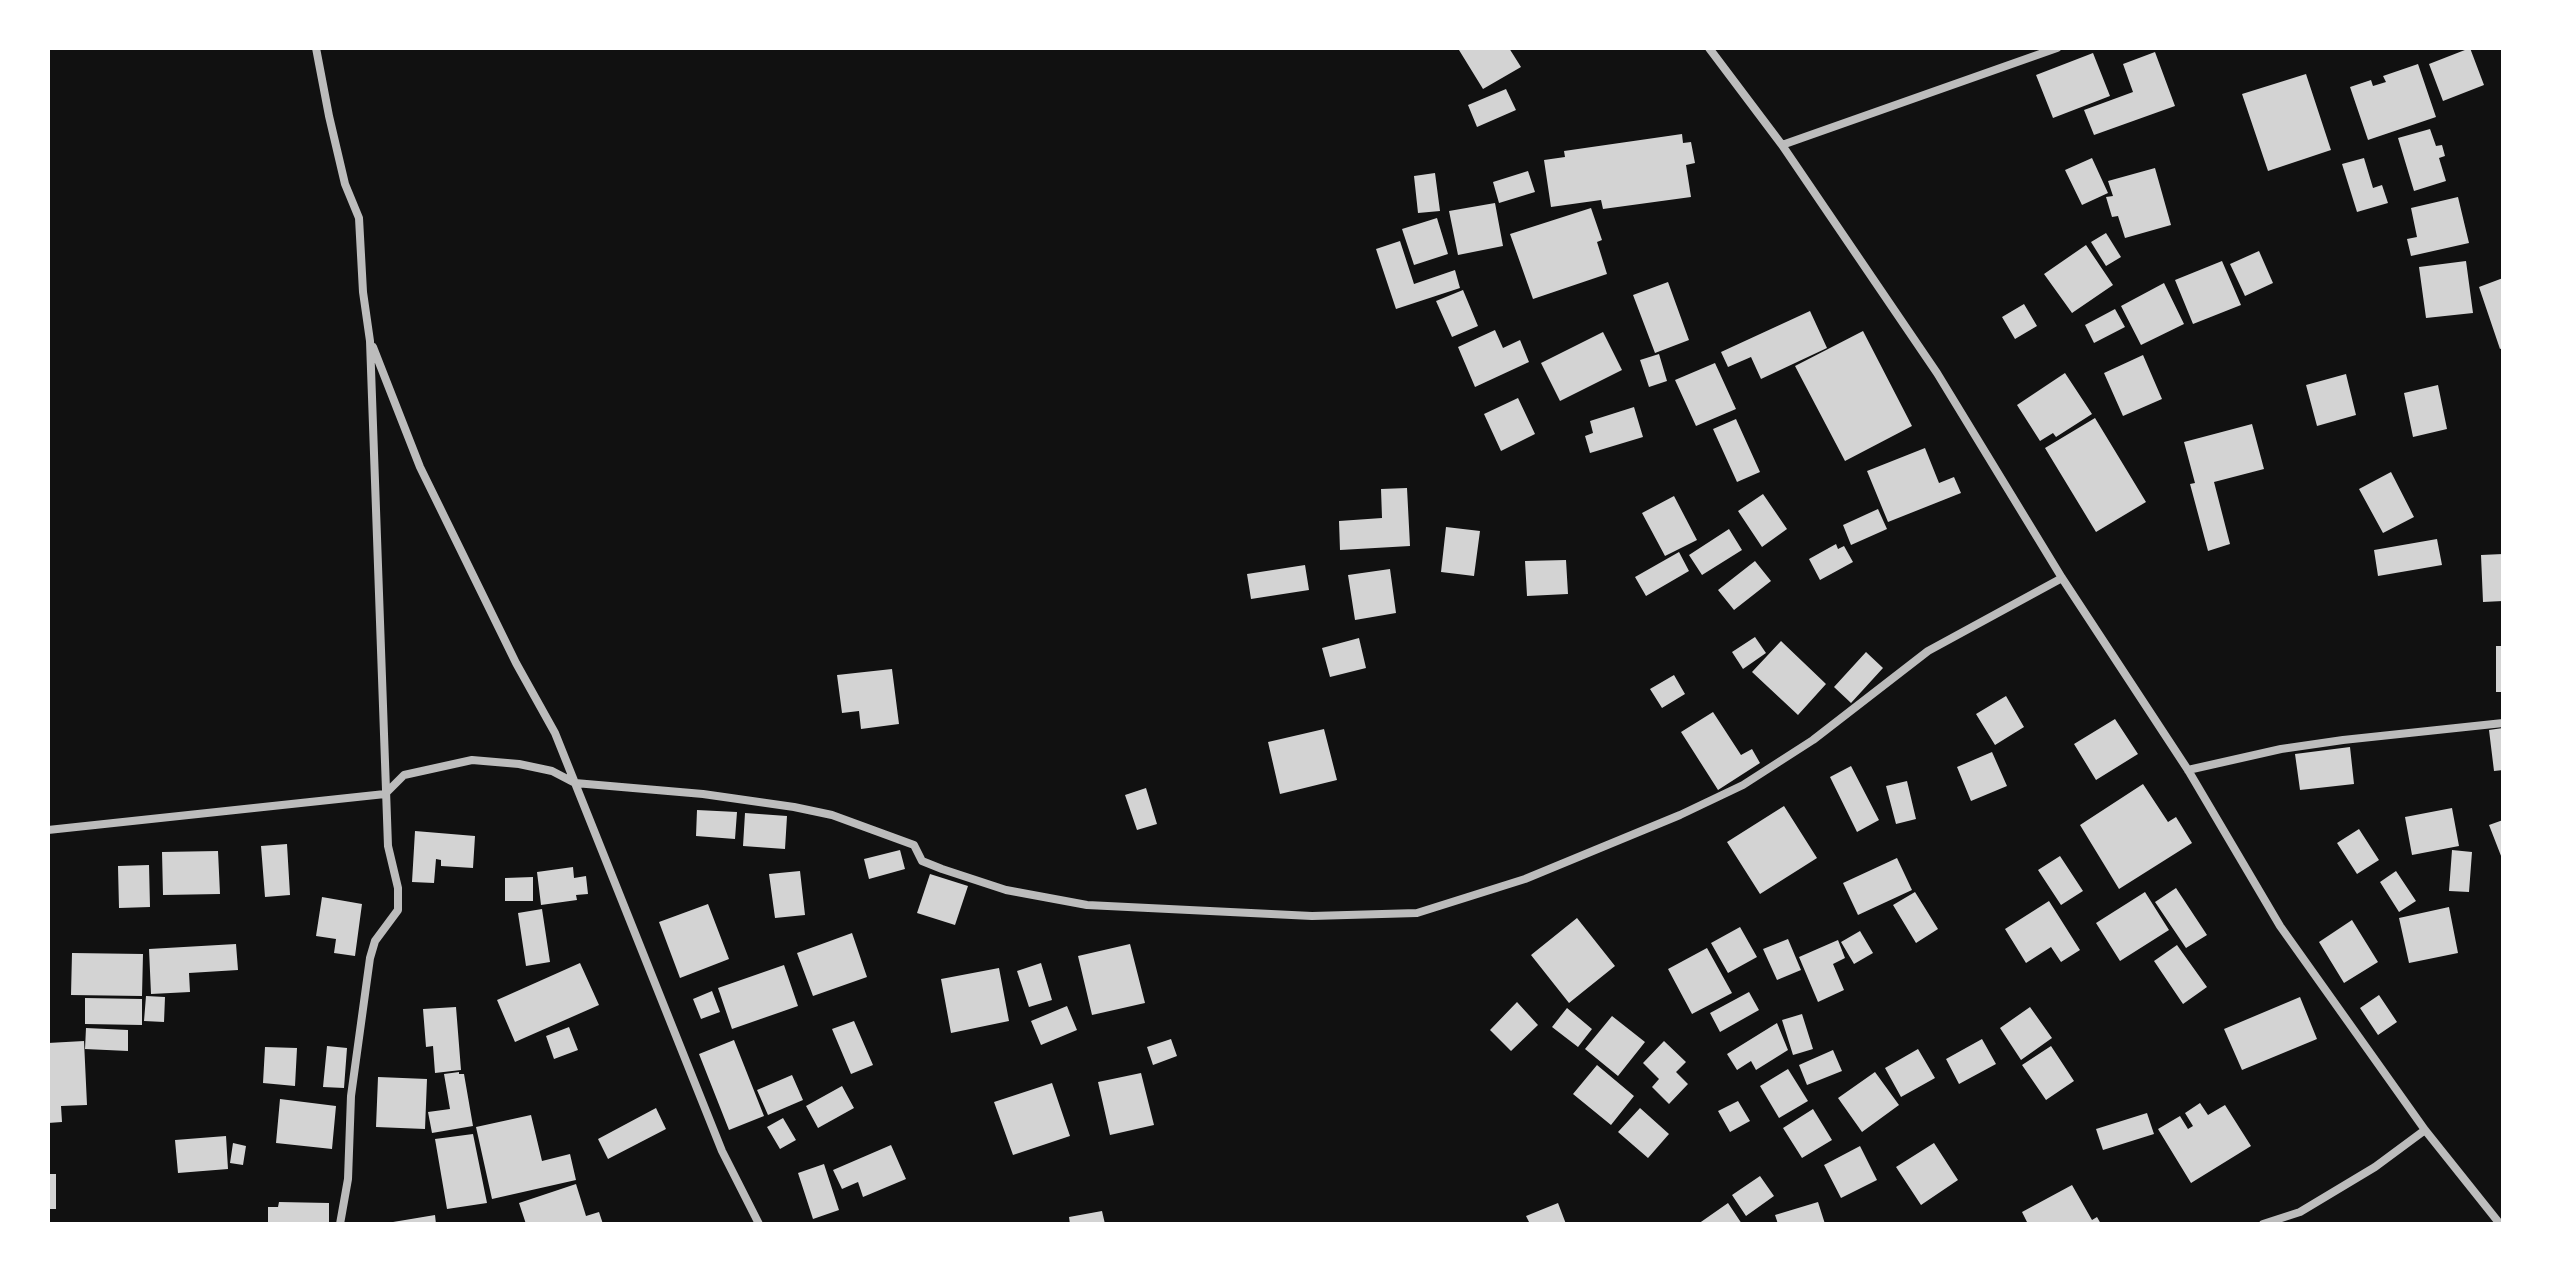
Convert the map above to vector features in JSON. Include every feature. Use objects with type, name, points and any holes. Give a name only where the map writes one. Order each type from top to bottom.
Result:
[{"type":"street","points":[[316,48],[345,184],[359,218],[363,292],[370,341],[388,846],[398,888],[398,910],[375,941],[370,958],[351,1096],[348,1179],[340,1224]]},
{"type":"street","points":[[1709,48],[1782,145],[1937,373],[2062,578],[2188,770],[2280,926],[2425,1130],[2500,1224]]},
{"type":"street","points":[[1782,145],[2057,48]]},
{"type":"street","points":[[370,341],[420,467],[490,613],[555,733],[722,1151],[759,1224]]},
{"type":"street","points":[[48,830],[385,794],[404,775],[472,760],[519,764],[552,771],[575,783],[703,794],[832,815],[914,845],[922,861],[942,869],[1006,890],[1087,905],[1312,916],[1417,913],[1525,879],[1680,815],[1743,785],[1813,740],[1928,651],[2062,578]]},
{"type":"street","points":[[2188,770],[2296,747],[2503,723]]},
{"type":"street","points":[[2263,1224],[2300,1212],[2375,1167],[2425,1130]]},
{"type":"building","points":[[1509,48],[1521,67],[1483,89],[1459,50]]},
{"type":"building","points":[[2470,48],[2484,85],[2443,101],[2429,64]]},
{"type":"building","points":[[2155,52],[2175,106],[2094,135],[2084,110],[2133,92],[2123,64]]},
{"type":"building","points":[[2093,53],[2110,96],[2053,118],[2036,75]]},
{"type":"building","points":[[2418,64],[2436,117],[2368,140],[2350,87],[2371,80],[2373,86],[2386,82],[2383,76]]},
{"type":"building","points":[[2306,74],[2331,150],[2268,171],[2242,94]]},
{"type":"building","points":[[1506,89],[1516,110],[1477,127],[1468,105]]},
{"type":"building","points":[[2430,129],[2436,146],[2442,145],[2445,156],[2439,158],[2446,181],[2414,191],[2398,138]]},
{"type":"building","points":[[1682,134],[1683,143],[1691,142],[1695,163],[1686,165],[1691,197],[1603,209],[1601,200],[1551,207],[1544,160],[1565,157],[1564,151]]},
{"type":"building","points":[[2092,158],[2108,193],[2082,205],[2065,170]]},
{"type":"building","points":[[2364,158],[2373,188],[2382,185],[2388,203],[2357,212],[2342,164]]},
{"type":"building","points":[[2155,168],[2171,225],[2125,238],[2118,216],[2112,217],[2106,197],[2113,196],[2108,181]]},
{"type":"building","points":[[1528,171],[1535,192],[1499,203],[1493,182]]},
{"type":"building","points":[[1435,173],[1440,211],[1418,213],[1414,176]]},
{"type":"building","points":[[2458,197],[2469,243],[2411,256],[2407,239],[2417,237],[2411,208]]},
{"type":"building","points":[[1495,203],[1503,246],[1458,255],[1449,211]]},
{"type":"building","points":[[1591,208],[1602,240],[1597,242],[1607,274],[1533,299],[1510,234]]},
{"type":"building","points":[[1437,218],[1448,254],[1414,265],[1402,229]]},
{"type":"building","points":[[2106,233],[2121,257],[2106,266],[2091,242]]},
{"type":"building","points":[[1400,241],[1414,284],[1455,270],[1460,288],[1396,309],[1376,249]]},
{"type":"building","points":[[2086,245],[2113,285],[2072,313],[2044,274]]},
{"type":"building","points":[[2259,251],[2273,283],[2245,296],[2230,264]]},
{"type":"building","points":[[2222,261],[2241,305],[2193,324],[2175,280]]},
{"type":"building","points":[[2466,261],[2473,313],[2426,318],[2419,267]]},
{"type":"building","points":[[2503,278],[2503,348],[2500,349],[2479,287]]},
{"type":"building","points":[[1668,282],[1689,340],[1655,353],[1633,295]]},
{"type":"building","points":[[2164,283],[2184,324],[2141,345],[2121,306]]},
{"type":"building","points":[[1463,290],[1478,326],[1452,337],[1436,301]]},
{"type":"building","points":[[2024,304],[2037,326],[2015,339],[2002,317]]},
{"type":"building","points":[[2115,309],[2125,327],[2094,343],[2085,325]]},
{"type":"building","points":[[1810,311],[1827,348],[1761,379],[1751,357],[1728,367],[1721,352]]},
{"type":"building","points":[[1495,330],[1503,348],[1520,340],[1529,362],[1475,387],[1458,347]]},
{"type":"building","points":[[1863,331],[1912,426],[1845,461],[1795,366]]},
{"type":"building","points":[[1603,332],[1622,370],[1560,401],[1541,363]]},
{"type":"building","points":[[1659,354],[1667,381],[1649,387],[1640,360]]},
{"type":"building","points":[[2143,355],[2162,399],[2123,416],[2104,373]]},
{"type":"building","points":[[1715,363],[1736,409],[1696,426],[1675,380]]},
{"type":"building","points":[[2065,373],[2092,414],[2056,437],[2053,433],[2040,441],[2017,405]]},
{"type":"building","points":[[2346,374],[2356,415],[2317,426],[2306,385]]},
{"type":"building","points":[[2438,385],[2447,429],[2413,437],[2404,393]]},
{"type":"building","points":[[1518,398],[1535,434],[1501,451],[1484,414]]},
{"type":"building","points":[[1634,407],[1643,437],[1590,453],[1585,436],[1593,433],[1590,421]]},
{"type":"building","points":[[2095,418],[2146,502],[2096,532],[2045,448]]},
{"type":"building","points":[[1736,419],[1760,472],[1737,482],[1713,429]]},
{"type":"building","points":[[2252,424],[2264,469],[2214,482],[2230,544],[2208,551],[2190,484],[2195,483],[2184,442]]},
{"type":"building","points":[[1925,448],[1939,483],[1954,477],[1961,493],[1888,522],[1867,471]]},
{"type":"building","points":[[2391,472],[2414,517],[2383,533],[2359,489]]},
{"type":"building","points":[[1407,488],[1410,546],[1340,550],[1339,521],[1382,518],[1381,489]]},
{"type":"building","points":[[1763,494],[1787,529],[1762,547],[1738,511]]},
{"type":"building","points":[[1674,496],[1697,540],[1665,556],[1642,513]]},
{"type":"building","points":[[1878,509],[1887,529],[1851,545],[1843,525]]},
{"type":"building","points":[[1446,527],[1480,531],[1474,576],[1441,572]]},
{"type":"building","points":[[1729,529],[1742,550],[1702,575],[1689,555]]},
{"type":"building","points":[[2437,539],[2442,565],[2378,576],[2374,550]]},
{"type":"building","points":[[1836,544],[1838,549],[1844,546],[1853,562],[1820,580],[1809,559]]},
{"type":"building","points":[[1679,552],[1689,571],[1646,596],[1635,577]]},
{"type":"building","points":[[2503,554],[2503,601],[2483,602],[2481,555]]},
{"type":"building","points":[[1566,560],[1568,594],[1527,596],[1525,561]]},
{"type":"building","points":[[1755,561],[1771,581],[1734,610],[1718,590]]},
{"type":"building","points":[[1305,565],[1309,590],[1251,599],[1247,574]]},
{"type":"building","points":[[1390,569],[1396,613],[1355,620],[1348,575]]},
{"type":"building","points":[[1755,637],[1766,653],[1743,669],[1732,652]]},
{"type":"building","points":[[1359,638],[1366,668],[1330,677],[1322,648]]},
{"type":"building","points":[[1781,641],[1826,684],[1798,715],[1752,672]]},
{"type":"building","points":[[2496,646],[2503,646],[2503,692],[2496,692]]},
{"type":"building","points":[[1866,652],[1883,668],[1851,703],[1834,687]]},
{"type":"building","points":[[892,669],[899,724],[861,729],[859,711],[842,713],[837,675]]},
{"type":"building","points":[[1674,675],[1685,694],[1662,708],[1650,689]]},
{"type":"building","points":[[2006,696],[2024,727],[1995,745],[1976,714]]},
{"type":"building","points":[[1713,712],[1741,755],[1752,749],[1760,763],[1718,790],[1681,732]]},
{"type":"building","points":[[2115,719],[2138,754],[2096,780],[2074,744]]},
{"type":"building","points":[[2503,728],[2503,770],[2494,771],[2489,730]]},
{"type":"building","points":[[1324,729],[1337,780],[1280,794],[1268,742]]},
{"type":"building","points":[[2350,747],[2354,784],[2300,790],[2295,754]]},
{"type":"building","points":[[1992,752],[2007,786],[1971,801],[1957,767]]},
{"type":"building","points":[[1851,766],[1879,820],[1857,832],[1830,777]]},
{"type":"building","points":[[1907,781],[1916,819],[1896,824],[1886,786]]},
{"type":"building","points":[[2143,784],[2168,822],[2176,817],[2192,843],[2119,889],[2080,825]]},
{"type":"building","points":[[1146,788],[1157,824],[1137,830],[1125,795]]},
{"type":"building","points":[[1784,806],[1817,858],[1760,894],[1727,842]]},
{"type":"building","points":[[2452,808],[2459,846],[2412,855],[2405,817]]},
{"type":"building","points":[[697,810],[737,812],[735,839],[696,836]]},
{"type":"building","points":[[745,813],[787,816],[785,849],[743,846]]},
{"type":"building","points":[[2503,820],[2503,861],[2489,825]]},
{"type":"building","points":[[2359,829],[2379,860],[2357,874],[2337,843]]},
{"type":"building","points":[[415,831],[475,836],[473,868],[441,866],[441,860],[436,859],[434,883],[412,882]]},
{"type":"building","points":[[287,844],[290,895],[265,897],[261,846]]},
{"type":"building","points":[[900,850],[905,869],[869,879],[864,859]]},
{"type":"building","points":[[2452,850],[2472,852],[2469,892],[2449,891]]},
{"type":"building","points":[[218,851],[220,894],[163,895],[162,852]]},
{"type":"building","points":[[2060,856],[2083,891],[2061,905],[2038,870]]},
{"type":"building","points":[[1897,858],[1912,890],[1858,915],[1843,883]]},
{"type":"building","points":[[149,865],[150,907],[119,908],[118,866]]},
{"type":"building","points":[[573,867],[574,878],[586,876],[588,894],[576,895],[577,900],[541,905],[537,872]]},
{"type":"building","points":[[800,871],[805,915],[775,918],[769,874]]},
{"type":"building","points":[[2396,871],[2416,901],[2399,912],[2380,882]]},
{"type":"building","points":[[930,874],[968,886],[955,925],[917,913]]},
{"type":"building","points":[[533,877],[533,901],[505,901],[505,878]]},
{"type":"building","points":[[2176,888],[2207,935],[2186,948],[2155,902]]},
{"type":"building","points":[[1915,892],[1938,929],[1916,943],[1893,905]]},
{"type":"building","points":[[2145,892],[2169,930],[2120,961],[2096,923]]},
{"type":"building","points":[[322,897],[362,904],[355,956],[334,953],[336,939],[316,936]]},
{"type":"building","points":[[2049,901],[2080,950],[2061,962],[2051,947],[2026,963],[2005,929]]},
{"type":"building","points":[[708,904],[729,959],[680,978],[659,922]]},
{"type":"building","points":[[2449,907],[2458,953],[2409,963],[2399,918]]},
{"type":"building","points":[[542,909],[550,962],[526,966],[518,913]]},
{"type":"building","points":[[1577,918],[1615,966],[1569,1003],[1531,955]]},
{"type":"building","points":[[2352,920],[2378,962],[2344,983],[2319,942]]},
{"type":"building","points":[[1740,927],[1757,957],[1728,973],[1711,943]]},
{"type":"building","points":[[1860,931],[1873,953],[1854,964],[1841,942]]},
{"type":"building","points":[[852,933],[867,977],[813,996],[797,953]]},
{"type":"building","points":[[1788,939],[1801,970],[1777,980],[1763,949]]},
{"type":"building","points":[[1838,940],[1845,958],[1833,964],[1844,990],[1818,1002],[1799,957]]},
{"type":"building","points":[[236,944],[238,970],[189,973],[190,992],[151,994],[149,949]]},
{"type":"building","points":[[1130,944],[1145,1003],[1092,1015],[1078,956]]},
{"type":"building","points":[[2177,945],[2207,987],[2183,1004],[2154,961]]},
{"type":"building","points":[[1707,948],[1732,993],[1692,1014],[1668,969]]},
{"type":"building","points":[[72,953],[143,954],[142,996],[71,995]]},
{"type":"building","points":[[580,963],[599,1005],[515,1042],[497,1000]]},
{"type":"building","points":[[1041,963],[1052,1000],[1029,1007],[1017,971]]},
{"type":"building","points":[[784,965],[798,1006],[732,1029],[718,988]]},
{"type":"building","points":[[999,968],[1009,1021],[951,1033],[941,979]]},
{"type":"building","points":[[712,991],[720,1012],[701,1019],[693,999]]},
{"type":"building","points":[[1749,992],[1759,1010],[1720,1032],[1710,1013]]},
{"type":"building","points":[[2379,995],[2397,1022],[2378,1035],[2360,1008]]},
{"type":"building","points":[[146,996],[165,997],[164,1022],[144,1021]]},
{"type":"building","points":[[2300,997],[2317,1039],[2242,1070],[2224,1029]]},
{"type":"building","points":[[85,998],[142,999],[142,1025],[85,1024]]},
{"type":"building","points":[[1517,1002],[1538,1025],[1511,1051],[1490,1030]]},
{"type":"building","points":[[1067,1006],[1077,1030],[1041,1045],[1031,1021]]},
{"type":"building","points":[[456,1007],[461,1070],[435,1073],[433,1046],[426,1047],[423,1009]]},
{"type":"building","points":[[2030,1007],[2052,1038],[2021,1060],[2000,1028]]},
{"type":"building","points":[[1567,1008],[1592,1029],[1578,1047],[1552,1027]]},
{"type":"building","points":[[1802,1014],[1813,1049],[1793,1055],[1782,1020]]},
{"type":"building","points":[[1612,1016],[1645,1042],[1618,1076],[1585,1049]]},
{"type":"building","points":[[854,1021],[873,1065],[851,1074],[832,1029]]},
{"type":"building","points":[[1777,1023],[1788,1050],[1756,1070],[1751,1061],[1737,1070],[1727,1054]]},
{"type":"building","points":[[569,1027],[578,1050],[554,1059],[546,1036]]},
{"type":"building","points":[[86,1028],[128,1030],[128,1051],[85,1049]]},
{"type":"building","points":[[1171,1039],[1177,1056],[1153,1065],[1147,1047]]},
{"type":"building","points":[[1982,1039],[1996,1064],[1959,1084],[1946,1059]]},
{"type":"building","points":[[734,1040],[764,1116],[729,1130],[699,1054]]},
{"type":"building","points":[[84,1041],[87,1105],[61,1106],[62,1122],[48,1123],[48,1043]]},
{"type":"building","points":[[1664,1041],[1686,1062],[1676,1072],[1688,1084],[1669,1104],[1652,1087],[1659,1079],[1643,1063]]},
{"type":"building","points":[[327,1046],[347,1048],[344,1088],[323,1087]]},
{"type":"building","points":[[2051,1046],[2074,1081],[2046,1100],[2022,1065]]},
{"type":"building","points":[[265,1047],[297,1048],[295,1086],[263,1083]]},
{"type":"building","points":[[1918,1049],[1935,1078],[1901,1097],[1885,1068]]},
{"type":"building","points":[[1833,1050],[1842,1071],[1807,1085],[1799,1065]]},
{"type":"building","points":[[1597,1065],[1634,1096],[1611,1125],[1573,1094]]},
{"type":"building","points":[[1788,1069],[1808,1101],[1779,1118],[1760,1086]]},
{"type":"building","points":[[1875,1072],[1899,1105],[1862,1132],[1838,1098]]},
{"type":"building","points":[[1141,1073],[1154,1125],[1110,1135],[1098,1082]]},
{"type":"building","points":[[444,1074],[464,1074],[473,1126],[432,1133],[428,1112],[450,1109]]},
{"type":"building","points":[[792,1075],[803,1100],[768,1115],[757,1090]]},
{"type":"building","points":[[378,1077],[427,1079],[425,1129],[376,1127]]},
{"type":"building","points":[[1052,1083],[1070,1136],[1013,1155],[994,1102]]},
{"type":"building","points":[[842,1086],[854,1108],[818,1128],[806,1106]]},
{"type":"building","points":[[280,1099],[336,1106],[332,1149],[276,1143]]},
{"type":"building","points":[[1738,1101],[1750,1121],[1730,1132],[1718,1111]]},
{"type":"building","points":[[2200,1103],[2208,1115],[2225,1105],[2251,1146],[2191,1183],[2158,1129],[2180,1116],[2188,1129],[2193,1126],[2185,1113]]},
{"type":"building","points":[[656,1108],[666,1129],[608,1159],[598,1139]]},
{"type":"building","points":[[1640,1108],[1669,1134],[1648,1158],[1618,1132]]},
{"type":"building","points":[[1813,1109],[1832,1140],[1802,1158],[1783,1128]]},
{"type":"building","points":[[2147,1113],[2154,1134],[2103,1150],[2096,1129]]},
{"type":"building","points":[[531,1115],[542,1161],[570,1154],[576,1180],[492,1199],[476,1127]]},
{"type":"building","points":[[783,1118],[796,1140],[780,1149],[767,1127]]},
{"type":"building","points":[[473,1134],[487,1203],[447,1209],[435,1139]]},
{"type":"building","points":[[226,1136],[228,1169],[178,1173],[175,1140]]},
{"type":"building","points":[[233,1143],[246,1146],[243,1165],[230,1163]]},
{"type":"building","points":[[1934,1143],[1958,1180],[1921,1205],[1896,1167]]},
{"type":"building","points":[[891,1145],[906,1179],[863,1197],[858,1182],[842,1189],[833,1170]]},
{"type":"building","points":[[1860,1146],[1877,1180],[1841,1198],[1824,1165]]},
{"type":"building","points":[[824,1164],[839,1210],[813,1219],[798,1173]]},
{"type":"building","points":[[48,1174],[56,1174],[56,1209],[48,1209]]},
{"type":"building","points":[[1760,1176],[1774,1196],[1746,1216],[1732,1195]]},
{"type":"building","points":[[576,1184],[586,1216],[599,1212],[603,1224],[526,1224],[519,1203]]},
{"type":"building","points":[[2072,1185],[2092,1220],[2097,1217],[2101,1224],[2028,1224],[2022,1212]]},
{"type":"building","points":[[279,1202],[329,1203],[329,1224],[268,1224],[268,1207],[278,1207]]},
{"type":"building","points":[[1818,1202],[1825,1224],[1778,1224],[1775,1215]]},
{"type":"building","points":[[1558,1203],[1566,1224],[1530,1224],[1526,1216]]},
{"type":"building","points":[[1728,1203],[1742,1224],[1698,1224]]},
{"type":"building","points":[[1102,1211],[1105,1224],[1070,1224],[1069,1217]]},
{"type":"building","points":[[435,1215],[436,1224],[393,1224],[393,1222]]}]
